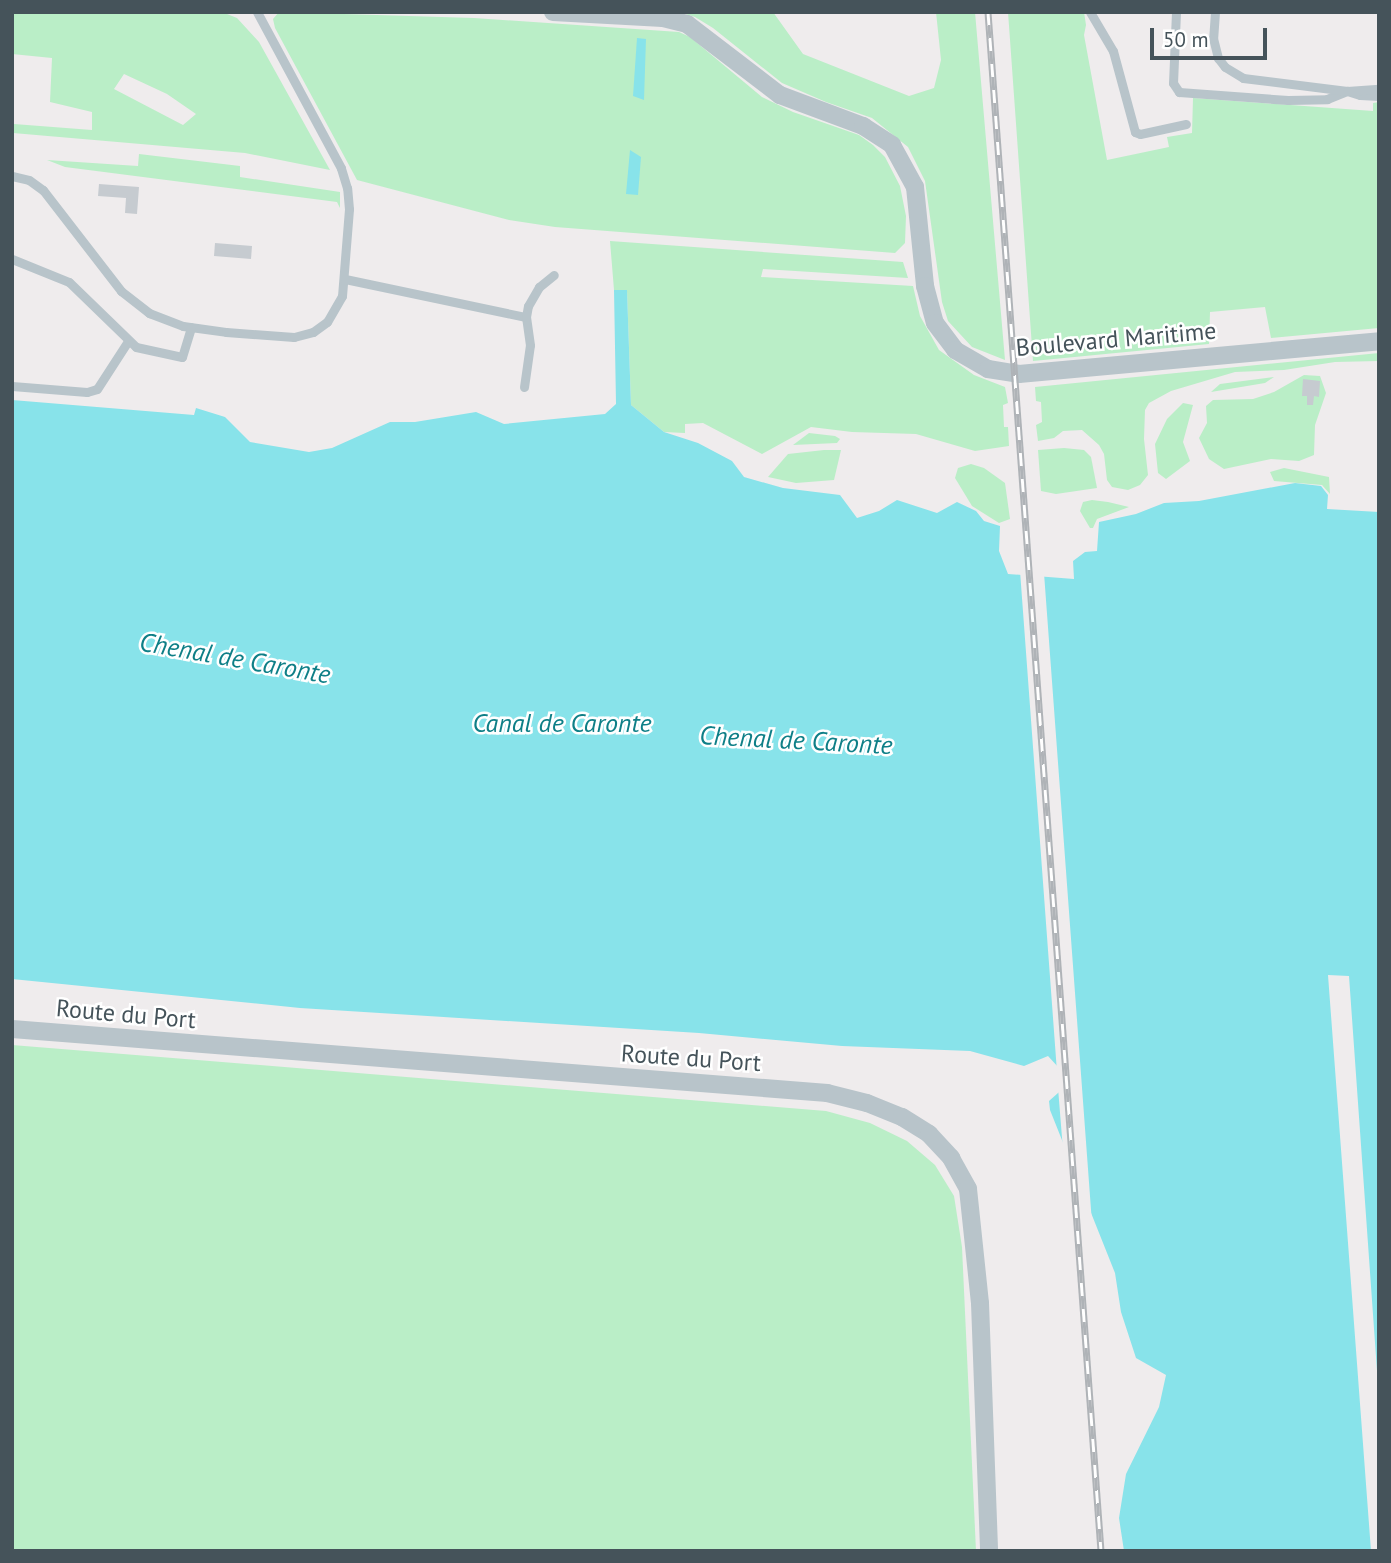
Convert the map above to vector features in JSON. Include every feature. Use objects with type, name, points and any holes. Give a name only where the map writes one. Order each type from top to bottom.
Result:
[{"type":"street","name":"Boulevard Maritime","points":[[553,12],[663,18],[687,24],[780,95],[863,125],[892,145],[915,187],[925,286],[935,323],[955,350],[988,369],[1020,374],[1379,341]]},
{"type":"street","name":"Route du Port","points":[[12,1028],[827,1093],[867,1103],[902,1117],[929,1133],[950,1158],[968,1189],[980,1303],[989,1551]]},
{"type":"lane","points":[[12,176],[29,180],[43,190],[128,298],[149,313],[191,327],[294,337],[313,332],[327,322],[337,309],[345,279],[349,209],[346,182],[257,12]]},
{"type":"lane","points":[[1090,12],[1113,51],[1135,132],[1140,134],[1186,124]]},
{"type":"lane","points":[[1176,12],[1175,88],[1179,92],[1327,99],[1347,91],[1379,89]]},
{"type":"lane","points":[[1215,12],[1214,49],[1224,67],[1243,78],[1379,96]]},
{"type":"lane","points":[[1270,98],[1271,83]]},
{"type":"lane","points":[[12,259],[69,282],[128,341],[145,350],[182,357],[191,327]]},
{"type":"lane","points":[[524,387],[530,345],[526,317],[532,296],[554,275]]},
{"type":"lane","points":[[345,279],[526,317]]},
{"type":"lane","points":[[12,386],[87,392],[97,389],[128,341]]},
{"type":"green space","points":[[12,12],[222,12],[237,18],[259,42],[330,170],[245,153],[13,133],[14,124],[92,130],[92,112],[50,102],[52,58],[12,54]],"holes":[[[124,74],[167,94],[196,114],[183,125],[114,89]]]},
{"type":"green space","points":[[279,12],[474,18],[679,32],[690,37],[762,97],[793,112],[859,135],[873,145],[885,157],[900,186],[906,216],[905,243],[895,253],[555,227],[509,220],[357,180],[275,28],[273,19]]},
{"type":"green space","points":[[679,12],[773,12],[803,54],[909,96],[934,88],[941,60],[936,12],[975,12],[1005,360],[972,347],[948,321],[942,302],[925,181],[908,147],[872,118],[782,83],[713,28],[695,17]]},
{"type":"green space","points":[[1008,12],[1084,12],[1084,35],[1107,160],[1169,147],[1167,137],[1192,133],[1193,98],[1373,111],[1373,103],[1379,102],[1379,328],[1271,338],[1265,307],[1210,312],[1209,344],[1033,361]]},
{"type":"green space","points":[[139,154],[240,166],[240,177],[340,192],[340,208],[337,202],[65,167],[47,160],[138,166]]},
{"type":"green space","points":[[610,241],[903,262],[908,278],[763,269],[761,277],[913,286],[920,316],[939,350],[974,375],[1005,387],[1008,403],[1003,405],[1004,427],[1008,427],[1009,446],[975,451],[916,434],[852,432],[811,427],[762,454],[703,423],[685,424],[685,433],[664,432],[631,405],[627,291],[614,290]]},
{"type":"green space","points":[[1379,353],[1379,361],[1335,362],[1284,370],[1235,372],[1171,391],[1149,403],[1145,410],[1144,439],[1148,475],[1140,485],[1128,490],[1112,487],[1107,480],[1104,454],[1099,445],[1082,430],[1063,431],[1054,438],[1038,441],[1036,425],[1042,422],[1041,402],[1036,401],[1035,387]]},
{"type":"green space","points":[[1304,375],[1320,376],[1326,393],[1315,425],[1314,455],[1299,461],[1271,459],[1224,469],[1209,459],[1199,438],[1207,423],[1206,406],[1213,400],[1253,399],[1274,392]]},
{"type":"green space","points":[[1274,377],[1265,383],[1211,392],[1220,384]]},
{"type":"green space","points":[[1183,403],[1193,405],[1183,442],[1190,461],[1166,479],[1158,473],[1155,444],[1167,419]]},
{"type":"green space","points":[[809,433],[840,439],[837,443],[793,445]]},
{"type":"green space","points":[[841,450],[834,480],[796,483],[768,477],[788,454]]},
{"type":"green space","points":[[1038,450],[1084,450],[1091,457],[1097,488],[1056,494],[1041,491]]},
{"type":"green space","points":[[971,464],[984,468],[1005,483],[1010,519],[999,523],[972,506],[955,478],[958,468]]},
{"type":"green space","points":[[1284,468],[1329,477],[1330,494],[1322,485],[1274,481],[1270,472]]},
{"type":"green space","points":[[1092,500],[1129,507],[1097,519],[1093,528],[1090,528],[1080,511],[1083,502]]},
{"type":"green space","points":[[12,1045],[826,1111],[870,1123],[907,1141],[935,1165],[954,1196],[962,1247],[976,1551],[12,1551]]},
{"type":"water","points":[[637,38],[646,39],[644,100],[633,96]]},
{"type":"water","points":[[630,150],[641,157],[638,195],[626,194]]},
{"type":"water","name":"Canal de Caronte","points":[[614,290],[627,290],[631,405],[664,432],[698,443],[732,461],[744,477],[783,488],[840,495],[857,518],[879,511],[897,500],[937,513],[957,502],[976,511],[984,521],[1000,526],[999,551],[1008,574],[1074,579],[1073,561],[1085,552],[1097,551],[1099,522],[1136,514],[1164,503],[1199,501],[1295,483],[1321,486],[1328,495],[1327,509],[1379,512],[1379,1399],[1349,976],[1328,975],[1371,1551],[1124,1551],[1119,1518],[1126,1474],[1159,1407],[1166,1375],[1136,1358],[1121,1312],[1115,1273],[1050,1110],[1049,1101],[1067,1085],[1059,1068],[1048,1056],[1024,1066],[970,1051],[842,1046],[699,1033],[300,1008],[12,979],[12,400],[194,415],[196,408],[225,417],[250,442],[309,452],[332,448],[390,422],[415,422],[476,412],[504,424],[605,414],[616,404]]},
{"type":"pier","points":[[1020,571],[1044,573],[1092,1223],[1063,1150],[1058,1088],[1063,1085],[1057,1072]]},
{"type":"building","points":[[99,184],[139,187],[137,214],[125,213],[126,198],[98,196]]},
{"type":"building","points":[[215,243],[252,246],[251,259],[214,256]]},
{"type":"building","points":[[1303,379],[1320,381],[1319,397],[1314,396],[1313,405],[1307,405],[1307,396],[1302,396]]},
{"type":"railway","points":[[988,12],[1101,1551]]},
{"type":"water label","name":"Chenal de Caronte","points":[[235,658]]},
{"type":"water label","name":"Chenal de Caronte","points":[[796,740]]}]
